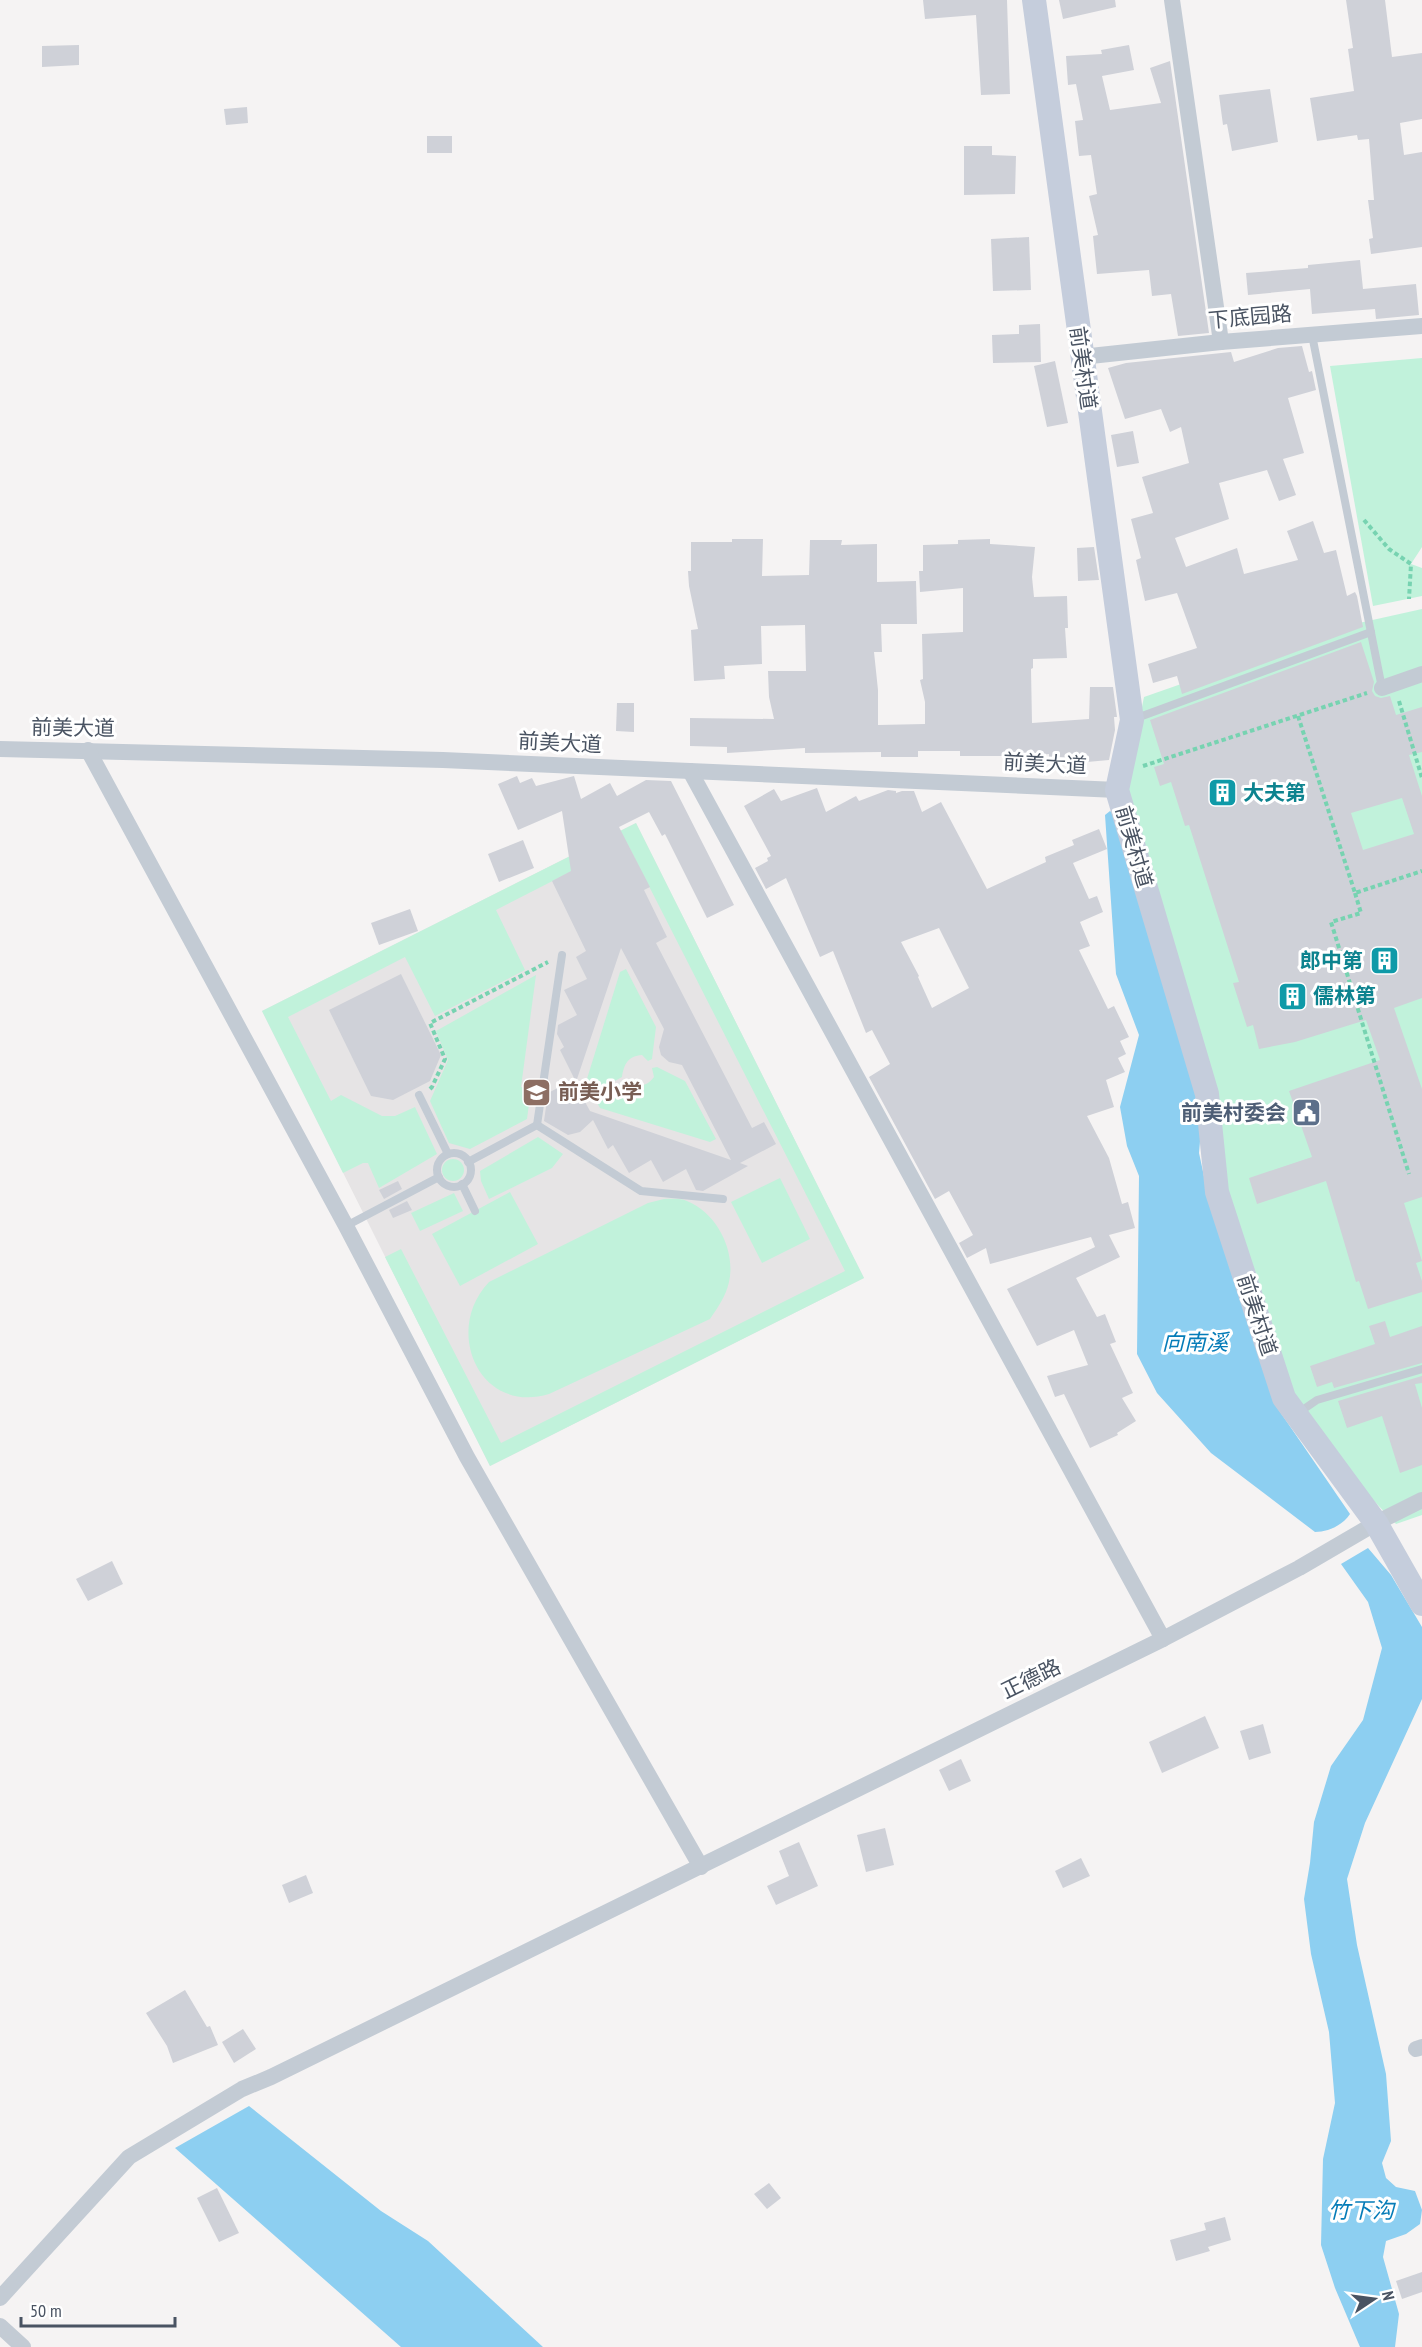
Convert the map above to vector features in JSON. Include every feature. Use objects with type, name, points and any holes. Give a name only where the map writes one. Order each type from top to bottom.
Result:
[{"type":"street","name":"前美村道","points":[[1034,0],[1132,720],[1119,782],[1207,1094],[1217,1192],[1284,1398],[1376,1523],[1422,1604]]},
{"type":"street","points":[[1172,0],[1221,342]]},
{"type":"street","name":"下底园路","points":[[1082,357],[1221,342],[1422,326]]},
{"type":"street","points":[[1388,686],[1422,674]]},
{"type":"street","name":"前美大道","points":[[0,749],[1119,782]]},
{"type":"street","points":[[88,750],[346,1226],[466,1457],[701,1867]]},
{"type":"street","points":[[690,771],[1162,1639]]},
{"type":"street","name":"正德路","points":[[0,2298],[129,2157],[242,2089],[271,2077],[701,1867],[1162,1639],[1299,1568],[1376,1523],[1422,1500]]},
{"type":"street","points":[[0,2326],[23,2347]]},
{"type":"lane","points":[[1312,335],[1371,632],[1388,686]]},
{"type":"lane","points":[[1132,720],[1371,632]]},
{"type":"lane","points":[[537,1125],[562,955]]},
{"type":"lane","points":[[418,1095],[448,1154]]},
{"type":"lane","points":[[468,1162],[537,1125]]},
{"type":"lane","points":[[537,1125],[641,1191],[723,1198]]},
{"type":"lane","points":[[448,1154],[460,1154],[468,1162],[470,1173],[462,1184],[448,1186],[439,1177],[438,1164],[448,1154]]},
{"type":"lane","points":[[346,1226],[439,1177]]},
{"type":"lane","points":[[462,1184],[475,1211]]},
{"type":"lane","points":[[1295,1414],[1317,1400],[1422,1370]]},
{"type":"path","points":[[1362,513],[1365,522],[1389,549],[1411,564],[1409,599]]},
{"type":"path","points":[[1119,782],[1298,715],[1388,686],[1422,778]]},
{"type":"path","points":[[1298,715],[1361,913],[1330,922],[1410,1174]]},
{"type":"path","points":[[1355,893],[1422,871]]},
{"type":"path","points":[[418,1095],[432,1087],[445,1059],[430,1023],[562,955]]},
{"type":"shaded area","name":"前美小学","points":[[636,823],[864,1278],[490,1466],[262,1011]]},
{"type":"green space","points":[[1422,358],[1422,547],[1411,564],[1422,568],[1422,596],[1373,606],[1330,366]]},
{"type":"green space","points":[[1422,609],[1422,1515],[1396,1524],[1350,1476],[1287,1386],[1228,1192],[1125,790],[1144,697],[1350,625]]},
{"type":"green space","points":[[636,823],[864,1278],[490,1466],[385,1257],[401,1249],[501,1443],[845,1271],[627,843],[496,910],[525,970],[435,1016],[405,957],[288,1017],[331,1101],[341,1095],[382,1116],[395,1116],[415,1107],[437,1154],[379,1188],[368,1163],[363,1163],[343,1173],[262,1011]]},
{"type":"green space","points":[[626,969],[656,1027],[652,1059],[648,1061],[642,1055],[633,1057],[624,1068],[622,1077],[591,1094],[586,1082],[620,972]]},
{"type":"green space","points":[[536,975],[521,1087],[531,1089],[527,1119],[470,1149],[449,1143],[430,1101],[448,1060],[436,1031]]},
{"type":"green space","points":[[657,1067],[685,1081],[716,1139],[710,1142],[600,1108],[594,1097],[625,1081],[644,1085],[654,1077],[652,1068]]},
{"type":"green space","points":[[538,1137],[563,1154],[552,1168],[489,1199],[481,1181],[480,1171]]},
{"type":"green space","points":[[449,1159],[457,1159],[464,1166],[464,1174],[457,1181],[449,1181],[442,1174],[442,1166]]},
{"type":"green space","points":[[780,1178],[810,1239],[762,1263],[731,1202]]},
{"type":"green space","points":[[510,1192],[538,1244],[460,1286],[432,1234]]},
{"type":"green space","points":[[454,1193],[463,1211],[420,1231],[411,1213]]},
{"type":"green space","points":[[664,1199],[682,1199],[698,1207],[715,1224],[727,1246],[730,1258],[729,1282],[724,1297],[710,1319],[549,1394],[524,1397],[504,1392],[487,1380],[476,1364],[469,1344],[469,1323],[476,1301],[489,1282],[648,1203]]},
{"type":"water","name":"向南溪","points":[[1110,811],[1116,816],[1203,1106],[1199,1153],[1210,1204],[1274,1403],[1350,1514],[1339,1525],[1325,1531],[1315,1532],[1211,1453],[1157,1393],[1137,1354],[1139,1176],[1127,1146],[1120,1107],[1139,1035],[1116,974],[1105,815]]},
{"type":"water","name":"竹下沟","points":[[1368,1548],[1391,1575],[1422,1627],[1422,1699],[1365,1823],[1347,1879],[1357,1945],[1386,2074],[1391,2141],[1382,2163],[1386,2178],[1396,2187],[1415,2191],[1422,2210],[1420,2224],[1406,2234],[1386,2241],[1383,2257],[1399,2314],[1395,2347],[1360,2347],[1335,2288],[1321,2245],[1323,2159],[1335,2103],[1329,2032],[1311,1954],[1304,1899],[1314,1822],[1331,1766],[1363,1720],[1382,1648],[1368,1602],[1341,1564]]},
{"type":"water","points":[[249,2106],[381,2211],[428,2241],[543,2347],[401,2347],[175,2148]]},
{"type":"building","points":[[923,0],[1007,0],[1010,94],[981,95],[976,15],[925,19]]},
{"type":"building","points":[[1059,0],[1115,0],[1116,7],[1063,19]]},
{"type":"building","points":[[1346,0],[1385,0],[1392,57],[1422,53],[1422,119],[1400,123],[1404,155],[1422,152],[1422,247],[1371,254],[1369,239],[1373,238],[1368,200],[1374,200],[1369,139],[1358,140],[1357,135],[1317,141],[1310,98],[1354,91],[1348,49],[1353,48]]},
{"type":"building","points":[[79,45],[79,65],[42,67],[42,46]]},
{"type":"building","points":[[1129,45],[1134,70],[1102,76],[1110,110],[1161,103],[1150,68],[1170,61],[1209,333],[1178,336],[1171,294],[1152,296],[1149,270],[1097,274],[1093,236],[1098,235],[1089,196],[1097,194],[1091,155],[1079,156],[1075,121],[1083,120],[1076,84],[1068,85],[1066,56],[1102,54],[1101,50]]},
{"type":"building","points":[[1270,89],[1278,142],[1232,151],[1227,124],[1223,125],[1219,95]]},
{"type":"building","points":[[247,107],[248,123],[226,125],[224,109]]},
{"type":"building","points":[[427,136],[452,136],[452,153],[427,153]]},
{"type":"building","points":[[964,146],[992,146],[992,155],[1016,156],[1015,194],[964,195]]},
{"type":"building","points":[[1029,237],[1031,290],[993,291],[991,239]]},
{"type":"building","points":[[1360,260],[1363,289],[1416,284],[1419,315],[1376,319],[1375,309],[1312,314],[1310,289],[1248,295],[1246,273],[1308,268],[1308,265]]},
{"type":"building","points":[[1040,324],[1041,362],[993,363],[992,335],[1019,334],[1019,325]]},
{"type":"building","points":[[1302,346],[1309,372],[1312,371],[1316,390],[1288,398],[1304,453],[1283,459],[1296,495],[1279,501],[1267,470],[1219,483],[1229,519],[1175,538],[1186,567],[1237,548],[1244,574],[1298,560],[1287,531],[1313,521],[1324,553],[1336,550],[1347,596],[1355,592],[1363,627],[1182,694],[1177,676],[1153,683],[1148,664],[1197,648],[1177,593],[1145,601],[1136,560],[1141,558],[1131,519],[1153,513],[1142,477],[1189,463],[1181,427],[1170,432],[1161,409],[1125,419],[1108,368],[1126,363],[1231,352],[1234,362],[1278,348]]},
{"type":"building","points":[[1055,361],[1068,423],[1047,427],[1034,366]]},
{"type":"building","points":[[1133,431],[1139,463],[1117,467],[1111,435]]},
{"type":"building","points":[[732,539],[763,539],[762,576],[809,575],[810,540],[842,540],[841,545],[877,544],[877,582],[916,581],[917,624],[881,624],[882,652],[874,652],[878,690],[878,725],[925,724],[925,702],[920,680],[923,679],[922,634],[963,632],[963,588],[920,592],[919,571],[923,571],[923,545],[958,544],[958,540],[990,539],[990,544],[1035,547],[1032,577],[1034,597],[1067,596],[1068,628],[1065,628],[1067,658],[1033,659],[1031,669],[1032,723],[1089,719],[1090,687],[1113,687],[1117,717],[1114,717],[1115,730],[1109,760],[1087,762],[1087,756],[1049,759],[1049,754],[1014,758],[1014,756],[960,756],[960,751],[918,751],[918,757],[881,757],[881,752],[805,753],[805,748],[727,753],[727,747],[690,746],[690,718],[774,719],[769,697],[768,671],[806,671],[805,625],[761,626],[762,664],[724,666],[725,679],[694,681],[691,630],[698,629],[689,586],[691,542],[732,542]]},
{"type":"building","points":[[1094,547],[1099,580],[1078,581],[1077,548]]},
{"type":"building","points":[[1361,642],[1374,682],[1372,691],[1375,696],[1381,698],[1390,696],[1396,715],[1422,707],[1422,752],[1409,755],[1422,796],[1422,998],[1394,1008],[1422,1089],[1422,1197],[1404,1203],[1422,1261],[1416,1263],[1422,1281],[1422,1292],[1368,1309],[1359,1281],[1356,1282],[1326,1181],[1257,1204],[1249,1178],[1312,1157],[1289,1091],[1380,1060],[1366,1020],[1295,1042],[1259,1049],[1253,1025],[1247,1027],[1233,983],[1239,982],[1189,825],[1185,826],[1171,782],[1160,786],[1154,767],[1164,764],[1150,720]],"holes":[[[1402,798],[1414,834],[1363,850],[1351,813]]]},
{"type":"building","points":[[617,703],[634,703],[634,732],[616,731]]},
{"type":"building","points":[[517,776],[520,783],[532,778],[536,786],[574,776],[581,799],[610,783],[617,796],[646,780],[671,781],[734,905],[707,918],[665,834],[662,836],[649,812],[619,827],[650,887],[644,890],[667,937],[656,943],[752,1128],[764,1122],[776,1144],[740,1163],[748,1166],[703,1191],[696,1190],[686,1169],[663,1182],[651,1160],[629,1173],[613,1145],[608,1149],[593,1120],[580,1132],[568,1135],[544,1121],[548,1093],[573,1080],[590,1111],[731,1160],[682,1065],[669,1062],[661,1055],[659,1047],[664,1029],[621,948],[576,1082],[560,1050],[564,1047],[557,1034],[558,1025],[577,1015],[564,990],[587,979],[576,957],[586,951],[552,881],[571,871],[562,811],[518,830],[498,784]]},
{"type":"building","points":[[817,788],[826,812],[856,796],[859,801],[888,790],[896,791],[896,793],[914,791],[922,812],[941,802],[987,889],[1046,862],[1045,857],[1074,845],[1072,840],[1099,829],[1107,849],[1073,863],[1089,899],[1097,896],[1103,912],[1080,922],[1090,946],[1079,950],[1108,1009],[1114,1006],[1129,1037],[1120,1041],[1126,1054],[1118,1058],[1125,1072],[1106,1080],[1114,1107],[1087,1116],[1109,1158],[1122,1204],[1128,1202],[1135,1228],[1109,1235],[1120,1257],[1076,1278],[1097,1317],[1105,1314],[1116,1342],[1110,1344],[1133,1393],[1122,1398],[1136,1421],[1117,1433],[1118,1435],[1090,1448],[1064,1394],[1055,1397],[1047,1376],[1088,1365],[1074,1330],[1037,1346],[1007,1289],[1095,1247],[1091,1237],[990,1264],[986,1248],[967,1258],[959,1243],[973,1235],[949,1191],[935,1199],[869,1077],[890,1064],[872,1030],[866,1033],[833,951],[820,957],[786,878],[766,889],[755,868],[768,861],[767,858],[771,856],[744,806],[774,789],[781,801]],"holes":[[[939,928],[969,988],[932,1008],[919,976],[901,942]]]},
{"type":"building","points":[[523,840],[534,868],[499,882],[488,854]]},
{"type":"building","points":[[410,909],[418,931],[379,945],[371,923]]},
{"type":"building","points":[[401,974],[441,1055],[430,1081],[393,1100],[371,1096],[329,1010]]},
{"type":"building","points":[[398,1181],[402,1189],[384,1199],[379,1190]]},
{"type":"building","points":[[407,1201],[412,1210],[393,1218],[389,1210]]},
{"type":"building","points":[[1385,1321],[1390,1337],[1422,1326],[1422,1363],[1334,1388],[1332,1382],[1317,1387],[1310,1366],[1375,1344],[1369,1326]]},
{"type":"building","points":[[1422,1376],[1422,1383],[1415,1384],[1422,1408],[1422,1465],[1400,1473],[1382,1416],[1347,1428],[1338,1401]]},
{"type":"building","points":[[112,1561],[123,1584],[88,1601],[76,1579]]},
{"type":"building","points":[[1205,1716],[1219,1748],[1162,1773],[1149,1742]]},
{"type":"building","points":[[1263,1724],[1271,1753],[1249,1760],[1240,1731]]},
{"type":"building","points":[[961,1759],[971,1781],[949,1791],[939,1770]]},
{"type":"building","points":[[885,1828],[894,1865],[866,1872],[857,1835]]},
{"type":"building","points":[[799,1842],[818,1886],[776,1905],[767,1886],[789,1876],[779,1851]]},
{"type":"building","points":[[1081,1858],[1090,1876],[1063,1888],[1055,1871]]},
{"type":"building","points":[[306,1875],[313,1893],[289,1903],[282,1885]]},
{"type":"building","points":[[185,1990],[207,2027],[210,2026],[218,2045],[173,2063],[167,2046],[146,2013]]},
{"type":"building","points":[[243,2029],[256,2049],[234,2063],[222,2042]]},
{"type":"building","points":[[769,2183],[781,2198],[767,2209],[754,2194]]},
{"type":"building","points":[[217,2188],[239,2233],[219,2242],[197,2198]]},
{"type":"building","points":[[1225,2217],[1231,2240],[1208,2247],[1210,2251],[1176,2261],[1170,2240],[1206,2230],[1204,2223]]},
{"type":"building","points":[[1422,2272],[1422,2292],[1402,2299],[1396,2281]]},
{"type":"place","name":"大夫第","points":[[1222,793]]},
{"type":"place","name":"郎中第","points":[[1384,961]]},
{"type":"place","name":"儒林第","points":[[1292,996]]},
{"type":"place","name":"前美小学","points":[[537,1092]]},
{"type":"place","name":"前美村委会","points":[[1307,1113]]}]
